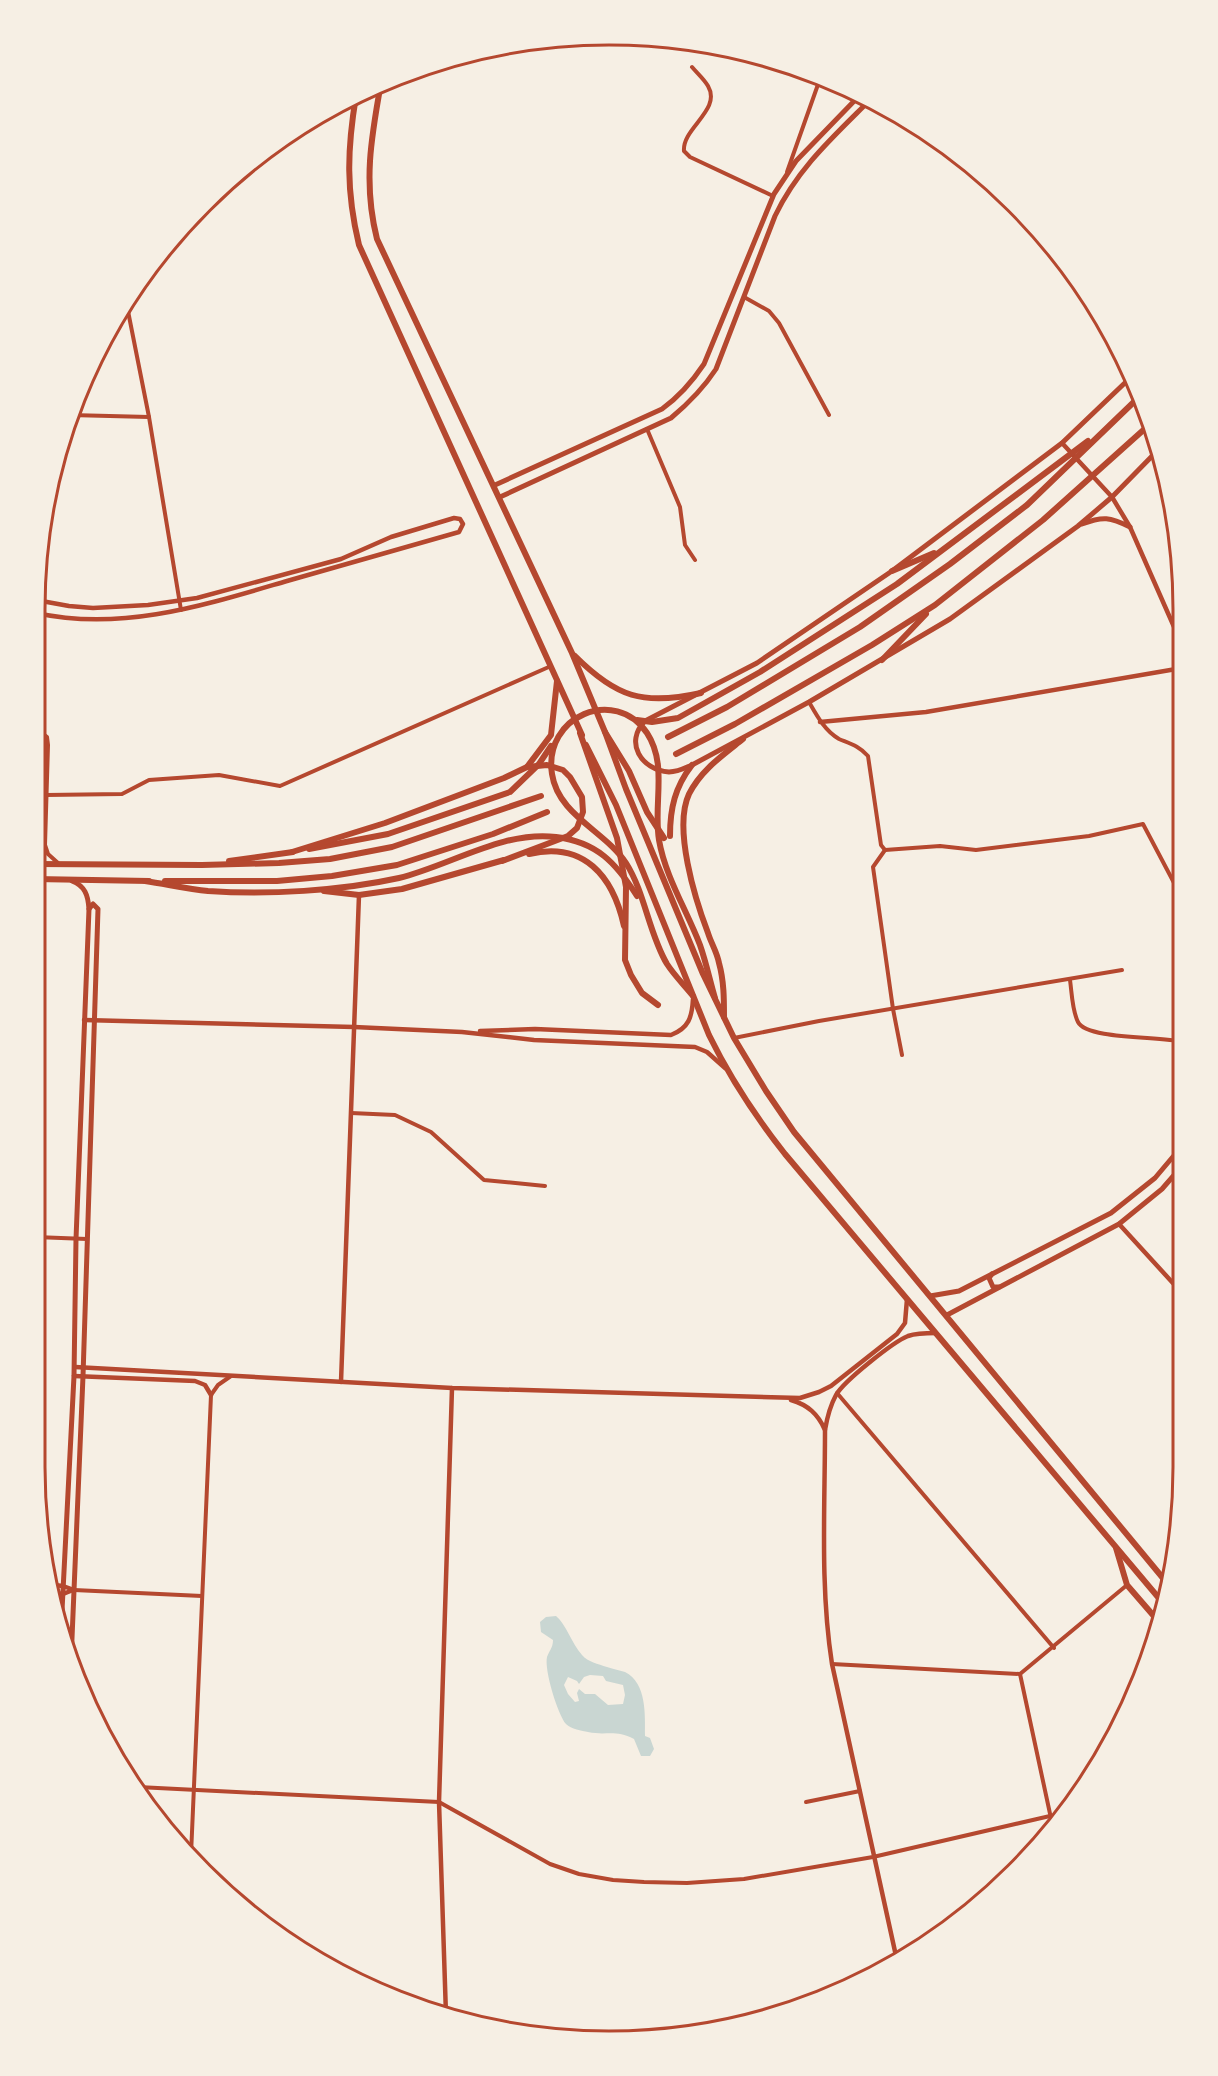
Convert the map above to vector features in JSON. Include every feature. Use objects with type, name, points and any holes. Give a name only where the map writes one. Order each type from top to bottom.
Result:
[{"type":"main road","points":[[379,94],[369,147],[368,178],[377,239],[495,485],[572,653],[626,789],[734,1038],[766,1092],[794,1132],[1162,1577]]},
{"type":"main road","points":[[495,485],[662,409],[678,397],[693,381],[704,364],[773,196],[785,176],[809,146],[854,101]]},
{"type":"main road","points":[[355,106],[348,162],[351,206],[359,245],[580,733],[616,805],[709,1035],[725,1068],[746,1102],[784,1154],[1158,1597]]},
{"type":"main road","points":[[500,497],[671,418],[690,403],[716,369],[774,216],[789,190],[816,154],[864,106]]},
{"type":"main road","points":[[1125,383],[1062,443],[892,571],[757,663],[645,721],[638,727],[636,734],[638,753],[651,768],[669,772],[678,771],[743,739],[882,660],[950,619],[1078,526],[1112,497],[1152,457]]},
{"type":"main road","points":[[668,737],[727,707],[860,627],[950,564],[1027,505],[1134,402]]},
{"type":"main road","points":[[202,865],[292,852],[388,834],[510,792],[539,764],[559,733],[572,719],[589,712],[620,712],[637,720],[652,722],[678,718],[760,672],[897,584],[1107,427]]},
{"type":"main road","points":[[676,754],[872,645],[935,605],[1043,520],[1144,430]]},
{"type":"main road","points":[[1078,526],[1098,518],[1113,519],[1130,527]]},
{"type":"main road","points":[[892,571],[943,550]]},
{"type":"main road","points":[[882,660],[935,605]]},
{"type":"main road","points":[[572,653],[593,674],[616,689],[629,694],[660,700],[701,693]]},
{"type":"main road","points":[[526,767],[551,735],[557,681]]},
{"type":"main road","points":[[637,720],[655,749],[658,764],[657,827],[659,842],[668,870],[701,947],[715,998]]},
{"type":"main road","points":[[605,732],[629,771],[647,812],[667,837],[672,803],[683,778],[692,765]]},
{"type":"main road","points":[[559,733],[552,752],[552,774],[558,793],[566,804],[600,834],[626,863],[667,964],[693,996]]},
{"type":"main road","points":[[580,733],[617,838],[626,887],[624,926],[626,960],[631,975],[642,993],[658,1005]]},
{"type":"main road","points":[[724,1017],[723,980],[719,960],[697,901],[683,831],[688,795],[714,761],[743,739]]},
{"type":"main road","points":[[292,852],[385,823],[504,778],[526,767],[556,766],[570,777],[582,797],[583,804],[577,828],[568,836],[502,861]]},
{"type":"main road","points":[[45,864],[202,865],[330,859],[382,849],[541,796]]},
{"type":"main road","points":[[45,879],[277,881],[332,876],[397,865],[493,834],[547,812]]},
{"type":"main road","points":[[145,881],[207,891],[316,890],[399,878],[498,844],[529,837],[554,836],[578,841],[604,854],[630,885],[645,908]]},
{"type":"main road","points":[[316,890],[359,895],[402,889],[549,850],[565,852],[581,858],[607,880],[616,896],[624,926]]},
{"type":"main road","points":[[62,1606],[75,1367],[76,1239],[89,909],[83,887],[69,879]]},
{"type":"main road","points":[[72,1638],[84,1368],[98,909],[93,904],[89,909]]},
{"type":"main road","points":[[930,1296],[960,1291],[1111,1213],[1155,1178],[1173,1157]]},
{"type":"main road","points":[[947,1315],[1119,1224],[1162,1189],[1173,1176]]},
{"type":"main road","points":[[993,1273],[989,1278],[990,1283],[993,1287],[999,1287]]},
{"type":"main road","points":[[1114,1544],[1127,1585],[1153,1615]]},
{"type":"street","points":[[692,67],[709,87],[710,98],[707,108],[685,141],[684,151],[690,157],[773,196]]},
{"type":"street","points":[[785,176],[818,85]]},
{"type":"street","points":[[744,297],[769,311],[779,323],[829,415]]},
{"type":"street","points":[[129,315],[149,417],[181,610]]},
{"type":"street","points":[[80,415],[149,417]]},
{"type":"street","points":[[647,429],[680,507],[685,545],[695,561]]},
{"type":"street","points":[[1062,443],[1112,497],[1130,527],[1173,625]]},
{"type":"street","points":[[45,601],[93,608],[148,605],[215,595],[341,559],[391,537],[454,518],[460,519],[463,524],[459,532],[181,610],[94,621],[45,614]]},
{"type":"street","points":[[46,795],[122,794],[149,780],[219,775],[280,786],[551,666]]},
{"type":"street","points":[[820,722],[926,712],[1173,670]]},
{"type":"street","points":[[809,702],[820,722],[837,738],[860,747],[868,756],[880,845],[885,850],[940,846],[976,850],[1089,837],[1143,824],[1173,881]]},
{"type":"street","points":[[45,735],[48,745],[45,846],[48,854],[61,865]]},
{"type":"street","points":[[885,850],[873,867],[893,1009],[902,1055]]},
{"type":"street","points":[[341,1382],[359,895]]},
{"type":"street","points":[[734,1038],[1122,970]]},
{"type":"street","points":[[1070,980],[1075,1013],[1078,1023],[1083,1028],[1099,1034],[1173,1040]]},
{"type":"street","points":[[462,1032],[535,1029],[670,1035],[688,1024],[693,996]]},
{"type":"street","points":[[84,1020],[354,1027],[462,1032],[534,1040],[695,1047],[707,1052],[725,1068]]},
{"type":"street","points":[[351,1113],[395,1116],[431,1132],[484,1179],[545,1186]]},
{"type":"street","points":[[1119,1224],[1173,1283]]},
{"type":"street","points":[[45,1237],[87,1239]]},
{"type":"street","points":[[75,1367],[453,1388],[785,1399],[809,1395],[831,1386],[897,1334],[905,1323],[908,1299]]},
{"type":"street","points":[[895,1952],[832,1664],[825,1607],[825,1430],[828,1413],[837,1394],[846,1383],[902,1339],[913,1334],[936,1333]]},
{"type":"street","points":[[74,1376],[195,1382],[205,1385],[211,1395]]},
{"type":"street","points":[[191,1846],[211,1395],[218,1384],[232,1376]]},
{"type":"street","points":[[446,2007],[439,1802],[453,1388]]},
{"type":"street","points":[[837,1394],[1054,1648]]},
{"type":"street","points":[[785,1399],[810,1409],[820,1418],[825,1430]]},
{"type":"street","points":[[58,1585],[74,1590],[202,1596]]},
{"type":"street","points":[[832,1664],[1020,1674],[1127,1585]]},
{"type":"street","points":[[60,1594],[74,1590]]},
{"type":"street","points":[[145,1787],[439,1802],[550,1864],[579,1874],[613,1880],[687,1883],[744,1879],[873,1857],[1050,1816],[1020,1674]]},
{"type":"street","points":[[806,1802],[860,1791]]},
{"type":"shaded area","points":[[556,1616],[560,1620],[578,1650],[587,1659],[625,1672],[632,1677],[643,1700],[645,1736],[650,1738],[654,1749],[650,1756],[641,1756],[634,1739],[627,1736],[583,1731],[566,1724],[556,1702],[548,1672],[547,1657],[553,1640],[541,1632],[540,1622],[546,1617]],"holes":[[[603,1676],[606,1681],[623,1685],[625,1695],[623,1704],[608,1705],[595,1694],[585,1694],[579,1689],[577,1693],[579,1701],[575,1702],[564,1685],[568,1677],[579,1684],[584,1677]]]}]
